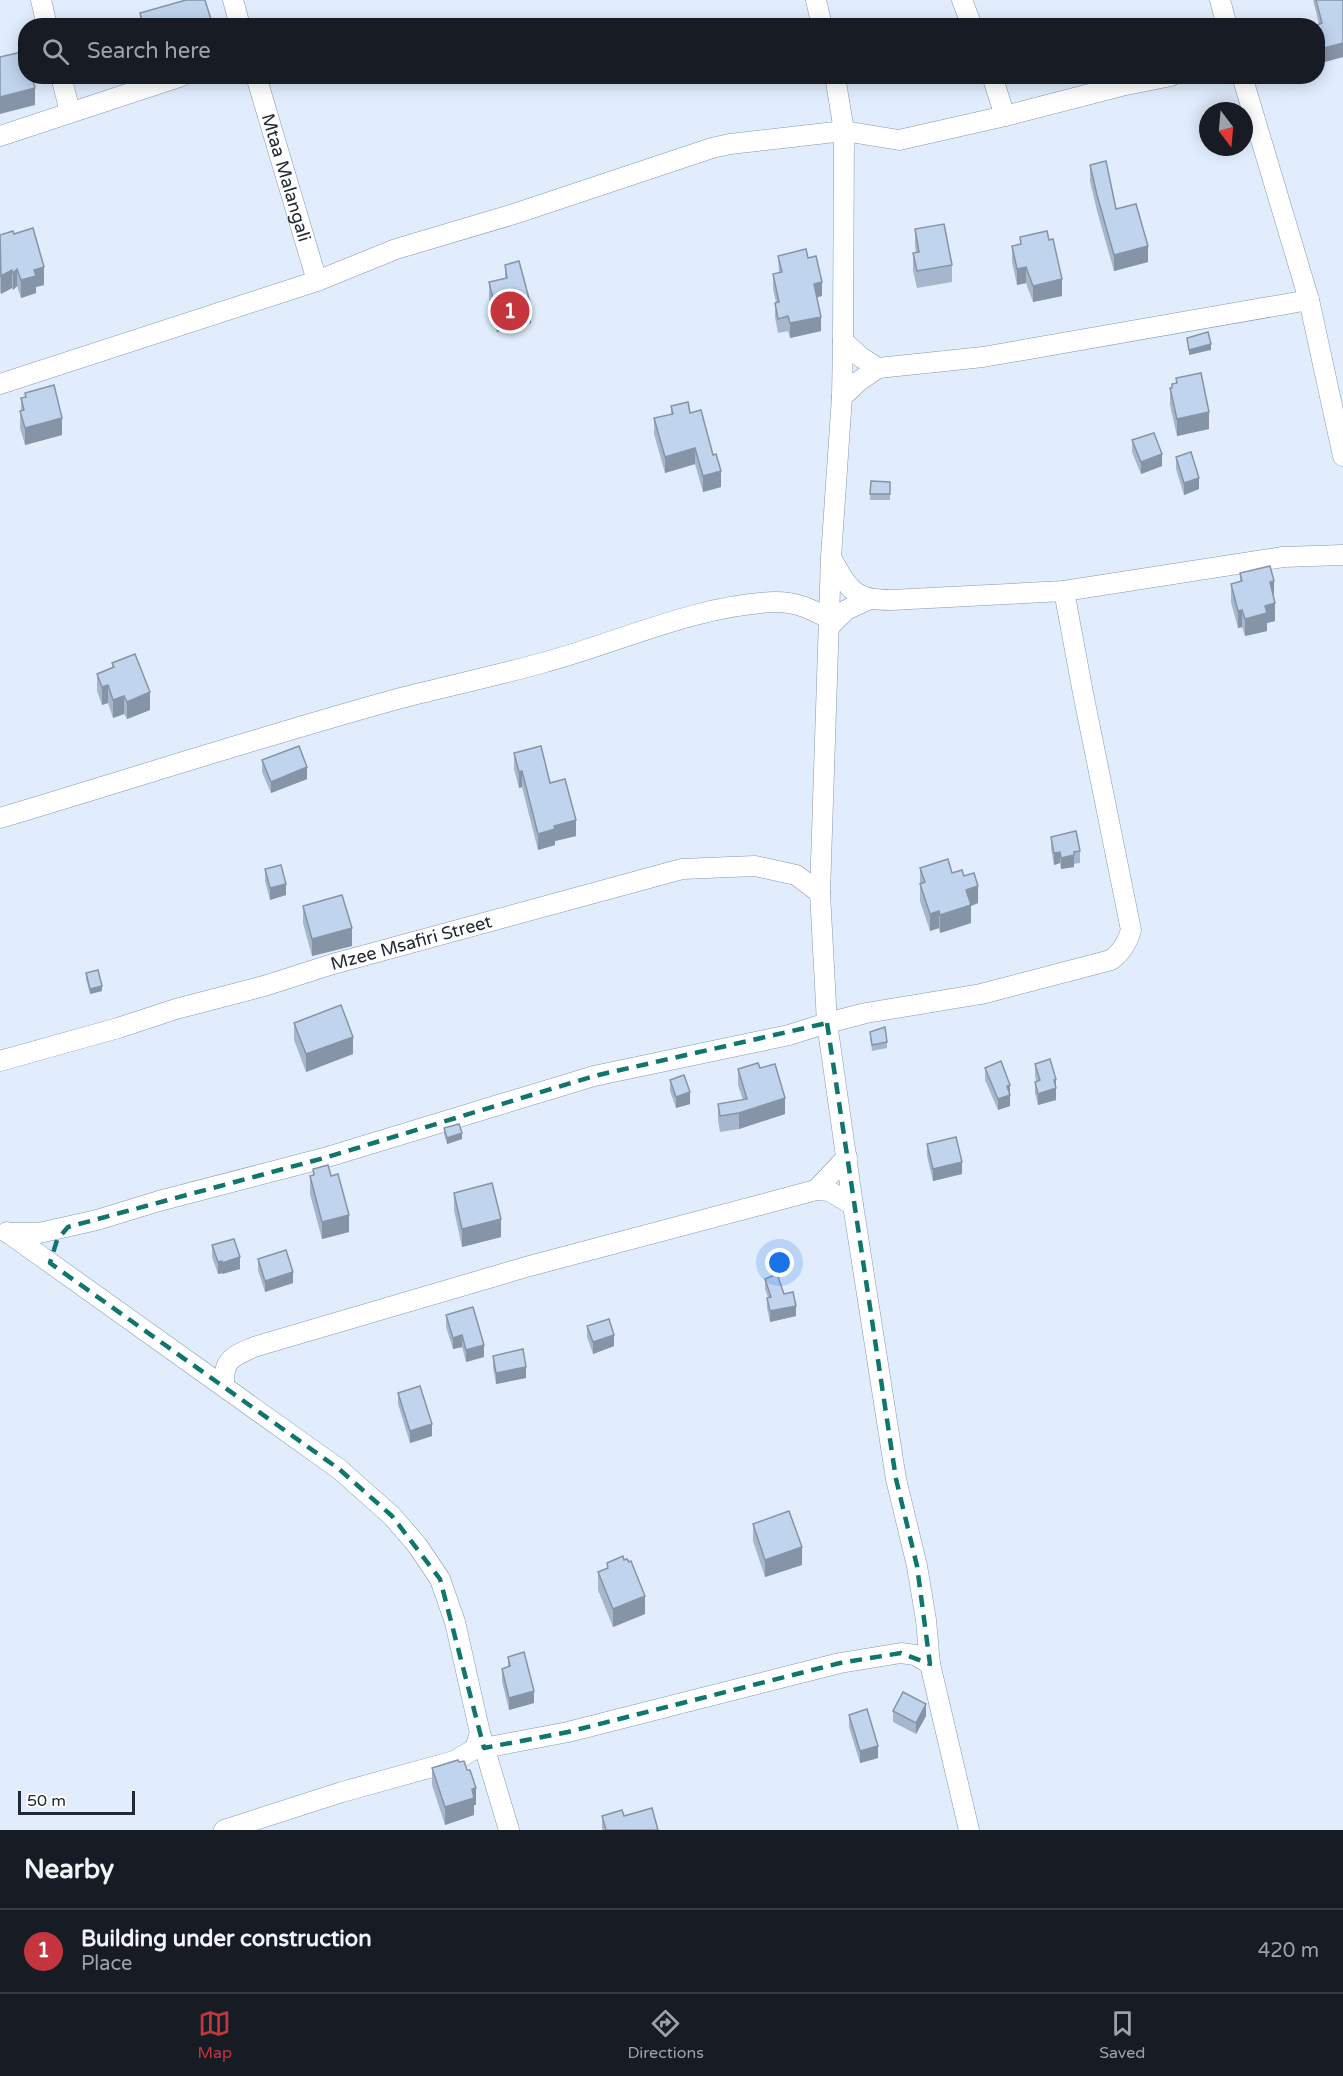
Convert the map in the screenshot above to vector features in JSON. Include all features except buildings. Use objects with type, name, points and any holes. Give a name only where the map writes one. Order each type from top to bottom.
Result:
[{"type":"street","points":[[40,0],[45,18]]},
{"type":"street","points":[[233,0],[238,18]]},
{"type":"street","points":[[962,0],[969,18]]},
{"type":"street","points":[[1220,0],[1225,18]]},
{"type":"street","points":[[63,84],[70,112]]},
{"type":"street","points":[[0,136],[157,84]]},
{"type":"street","name":"Mtaa Malangali","points":[[258,84],[317,281]]},
{"type":"street","points":[[836,84],[844,131],[843,341],[842,398],[831,557],[820,893],[827,1023],[896,1479],[917,1566],[930,1664],[969,1830]]},
{"type":"street","points":[[995,84],[1005,116]]},
{"type":"street","points":[[0,384],[317,281],[396,249],[514,214],[712,148],[844,131],[900,140],[1131,84]]},
{"type":"street","points":[[1244,84],[1309,300],[1339,415],[1343,456]]},
{"type":"street","points":[[842,398],[859,381],[878,368],[983,357],[1309,300]]},
{"type":"street","points":[[843,341],[862,358],[878,368]]},
{"type":"street","points":[[830,623],[846,610],[868,600],[945,599],[1064,591],[1338,550]]},
{"type":"street","points":[[831,557],[846,585],[868,600]]},
{"type":"street","points":[[4,1230],[39,1233],[68,1227],[324,1158],[594,1076],[789,1035],[866,1014],[981,994],[1111,960],[1119,954],[1131,930],[1064,591]]},
{"type":"street","points":[[0,818],[193,758],[401,698],[544,663],[671,622],[737,607],[776,602],[801,604],[830,623]]},
{"type":"street","name":"Mzee Msafiri Street","points":[[0,1061],[176,1009],[264,986],[333,964],[682,869],[755,866],[796,875],[820,893]]},
{"type":"street","points":[[816,1190],[847,1157]]},
{"type":"street","points":[[224,1386],[224,1372],[232,1357],[254,1347],[526,1267],[816,1190],[829,1191],[853,1205]]},
{"type":"street","points":[[50,1263],[57,1240],[68,1227]]},
{"type":"street","points":[[4,1230],[339,1469],[392,1516],[417,1545],[440,1579],[454,1622],[482,1741],[509,1830]]},
{"type":"street","points":[[224,1830],[342,1792],[454,1761],[475,1749],[482,1741],[568,1732],[840,1663],[901,1653],[915,1655],[930,1664]]},
{"type":"highlighted area","points":[[827,1023],[896,1479],[917,1566],[930,1664],[901,1653],[840,1663],[568,1732],[484,1748],[440,1579],[392,1516],[339,1469],[50,1263],[57,1240],[68,1227],[324,1158],[594,1076]]},
{"type":"place","name":"Building under construction","points":[[510,311]]}]
